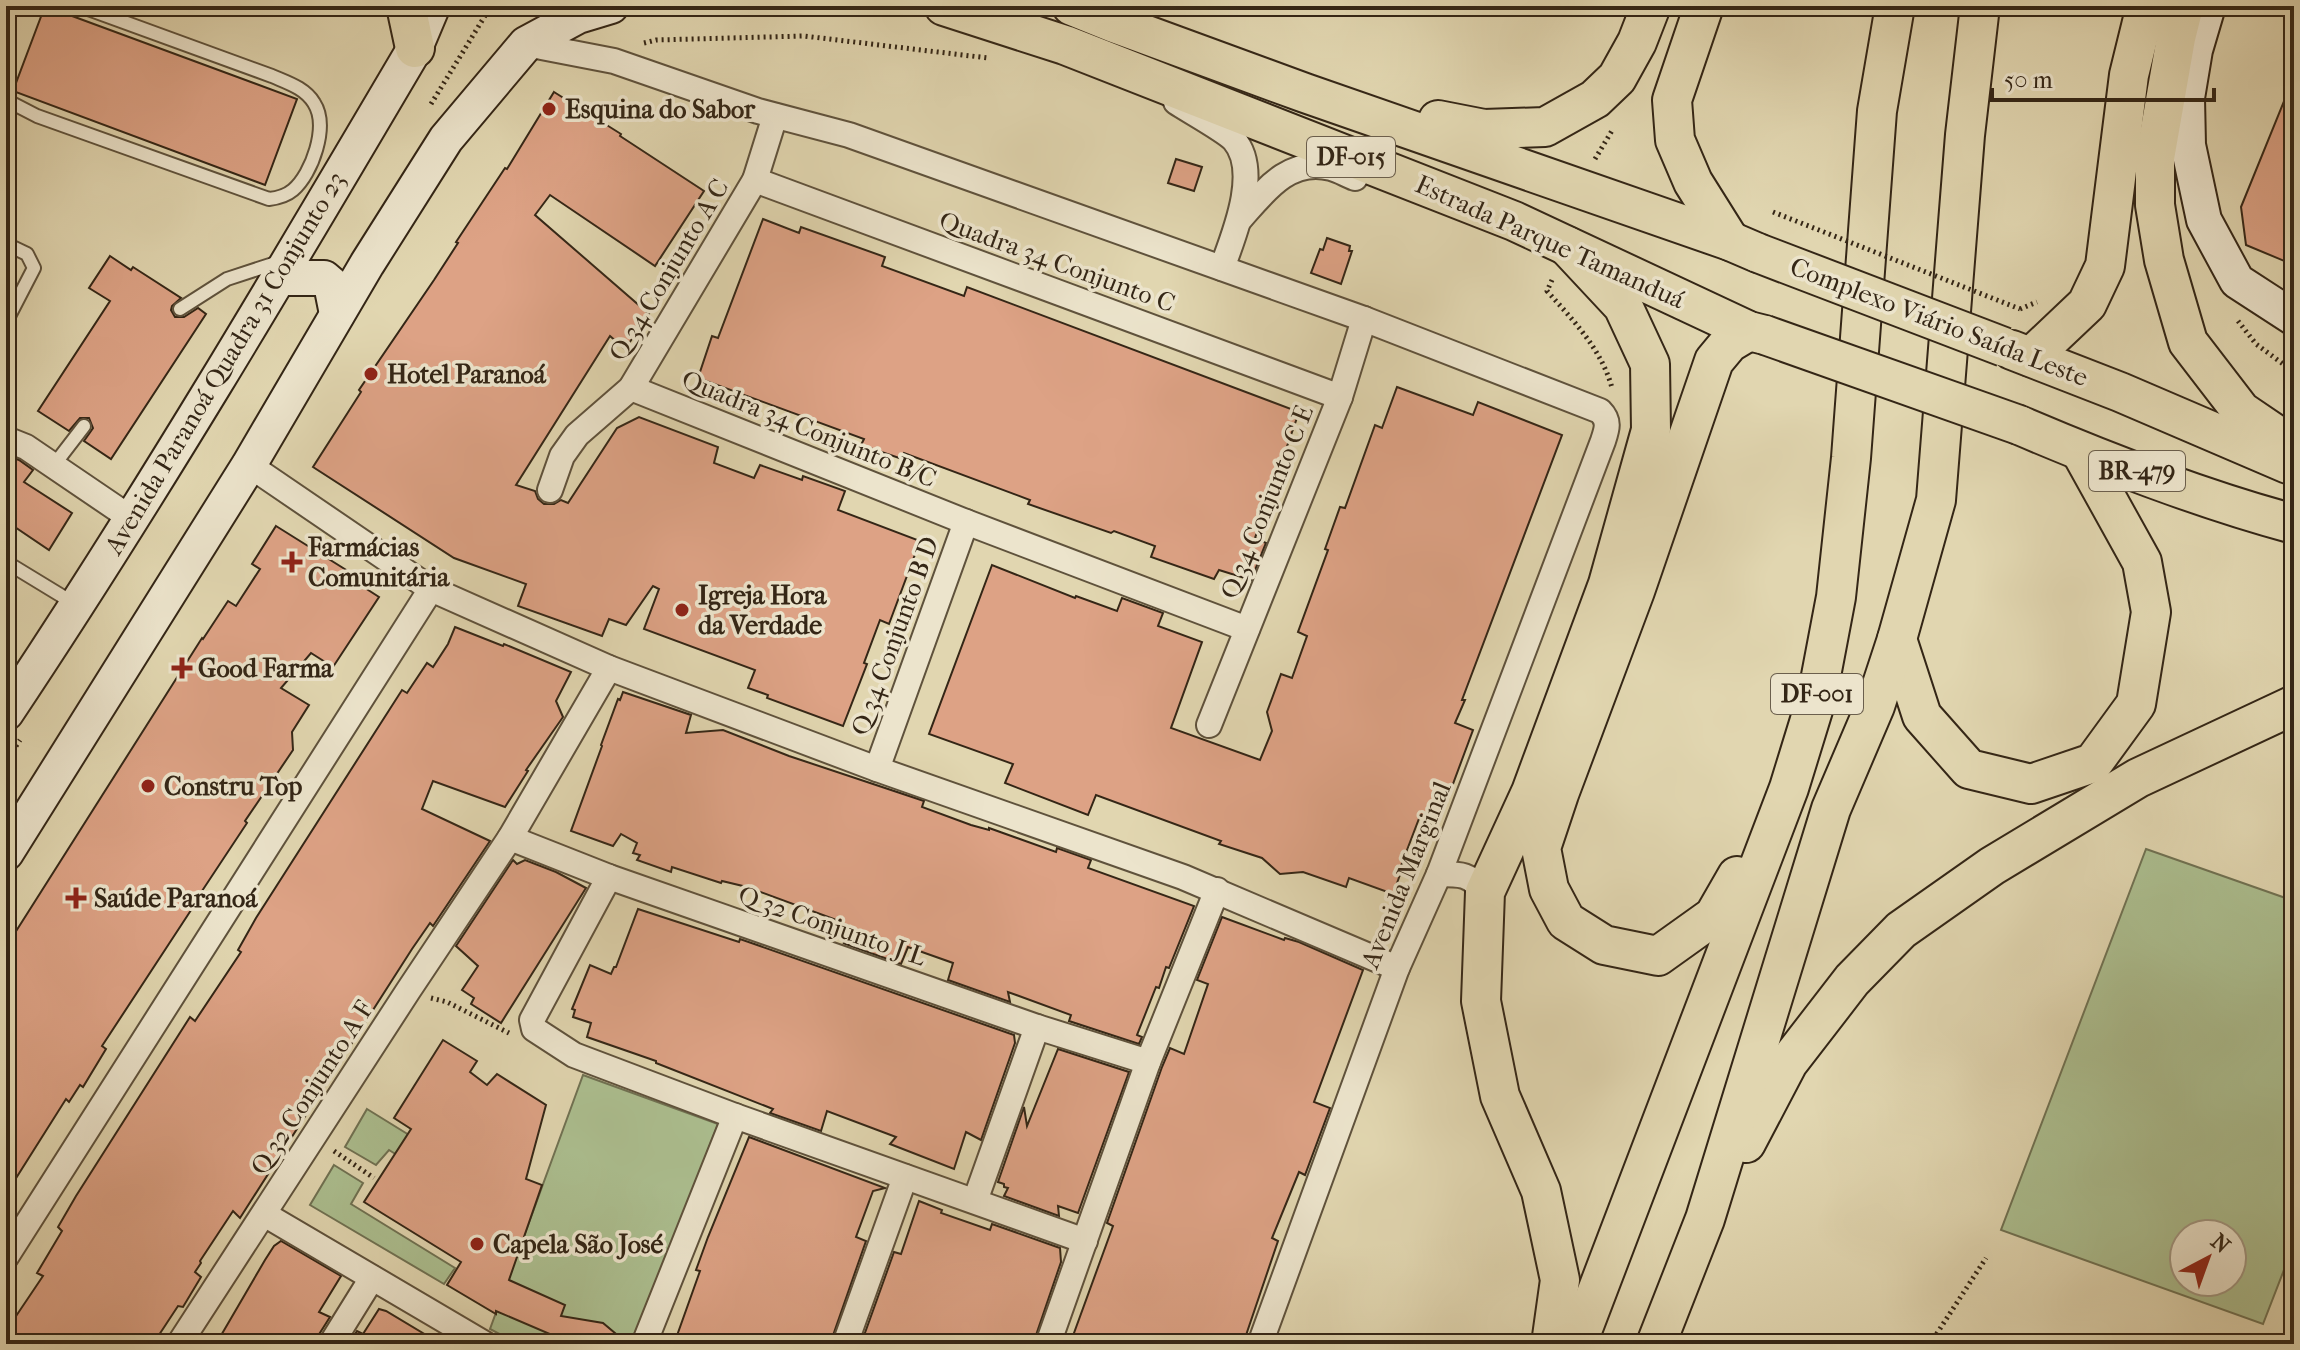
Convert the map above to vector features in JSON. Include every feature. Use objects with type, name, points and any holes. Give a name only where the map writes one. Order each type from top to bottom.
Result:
[{"type":"main road","points":[[406,6],[415,48]]},
{"type":"main road","name":"Estrada Parque Tamanduá","points":[[944,6],[1065,45],[1514,221],[1757,333]]},
{"type":"main road","name":"Estrada Parque Tamanduá","points":[[1072,6],[1305,93],[1744,247]]},
{"type":"main road","points":[[1305,93],[1484,129],[1545,127],[1595,99],[1617,78],[1637,42],[1651,6]]},
{"type":"main road","points":[[1704,6],[1672,100],[1675,140],[1693,182],[1744,247]]},
{"type":"main road","name":"DF-001","points":[[1577,1344],[1789,788],[1817,697],[1836,597],[1851,458],[1877,111],[1895,6]]},
{"type":"main road","name":"DF-001","points":[[1656,1344],[1705,1219],[1831,809],[1875,706],[1936,500],[1965,135],[1980,6]]},
{"type":"main road","points":[[2017,352],[2087,304],[2105,266],[2129,75],[2146,6]]},
{"type":"main road","points":[[2184,6],[2155,158],[2155,205],[2164,260],[2188,342],[2241,411],[2294,447]]},
{"type":"main road","points":[[1551,1344],[1560,1280],[1557,1265],[1541,1191],[1500,1096],[1481,1001],[1485,892],[1531,792],[1608,584],[1651,430],[1650,364],[1623,306],[1567,246]]},
{"type":"main road","name":"Complexo Viário Saída Leste","points":[[1744,247],[2120,392],[2294,466]]},
{"type":"main road","points":[[1757,333],[1729,343],[1714,361],[1635,591],[1541,848],[1549,889],[1566,921],[1604,945],[1658,956],[1714,916],[1789,788]]},
{"type":"main road","name":"BR-479","points":[[1757,333],[2019,425],[2081,452],[2256,514],[2294,524]]},
{"type":"main road","points":[[1897,639],[1922,716],[1969,769],[2031,784],[2093,763],[2136,704],[2151,612],[2142,562],[2081,452]]},
{"type":"main road","points":[[1705,1219],[1788,1063],[1852,980],[1901,930],[1992,866],[2138,778],[2294,705]]},
{"type":"street","name":"Avenida Paranoá Quadra 31 Conjunto 23","points":[[6,713],[78,606],[284,268],[333,154],[415,48],[430,6]]},
{"type":"street","points":[[6,853],[249,465],[337,314],[446,139],[526,44],[578,16],[611,6]]},
{"type":"street","points":[[2208,6],[2195,50],[2187,98],[2188,145],[2204,220],[2237,281],[2294,318]]},
{"type":"street","points":[[526,44],[614,61],[767,114],[849,135],[1364,319],[1600,411],[1606,422]]},
{"type":"street","points":[[1120,66],[1234,140],[1244,159],[1240,219],[1222,268]]},
{"type":"street","name":"Q 34 Conjunto A C","points":[[550,490],[562,456],[577,435],[631,388],[755,180],[767,114]]},
{"type":"street","points":[[1240,219],[1267,189],[1289,171],[1329,167],[1441,211],[1514,221]]},
{"type":"street","name":"Quadra 34 Conjunto C","points":[[755,180],[1340,397]]},
{"type":"street","points":[[284,268],[324,278],[331,284],[337,314]]},
{"type":"street","name":"Q 34 Conjunto C E","points":[[1209,725],[1340,397],[1364,319]]},
{"type":"street","name":"Quadra 34 Conjunto B/C","points":[[631,388],[966,522],[1247,629]]},
{"type":"street","name":"Avenida Marginal","points":[[1260,1344],[1397,968],[1439,874],[1606,422]]},
{"type":"street","points":[[6,439],[26,447],[132,519]]},
{"type":"street","points":[[249,465],[431,589],[609,668],[877,769],[1217,890],[1397,968]]},
{"type":"street","name":"Q 34 Conjunto B D","points":[[877,769],[966,522]]},
{"type":"street","points":[[6,1257],[431,589]]},
{"type":"street","name":"Q 32 Conjunto A F","points":[[179,1344],[510,838],[609,668]]},
{"type":"street","name":"Q 32 Conjunto J L","points":[[510,838],[609,877],[1037,1027],[1148,1062]]},
{"type":"street","points":[[1439,874],[1459,874],[1473,879],[1485,892]]},
{"type":"street","points":[[609,877],[532,1020],[534,1029],[574,1055],[1085,1241]]},
{"type":"street","points":[[1048,1344],[1148,1062],[1217,890]]},
{"type":"street","points":[[975,1201],[1037,1027]]},
{"type":"street","points":[[644,1344],[735,1116]]},
{"type":"street","points":[[845,1344],[905,1177]]},
{"type":"street","points":[[264,1214],[485,1344]]},
{"type":"street","points":[[331,1344],[372,1278]]},
{"type":"lane","points":[[6,16],[16,6]]},
{"type":"lane","points":[[6,100],[37,116],[269,199],[291,192],[306,173],[333,154],[314,103],[301,89],[80,6]]},
{"type":"lane","points":[[6,244],[27,254],[34,268],[6,322]]},
{"type":"lane","points":[[180,309],[227,279],[284,268]]},
{"type":"lane","points":[[54,465],[84,426]]},
{"type":"lane","points":[[6,562],[78,606]]},
{"type":"path","points":[[640,43],[804,36],[992,59]]},
{"type":"path","points":[[1583,191],[1590,167],[1618,121]]},
{"type":"path","points":[[1773,212],[2020,309]]},
{"type":"path","points":[[1567,246],[1547,291],[1584,335],[1607,370],[1614,392],[1606,422]]},
{"type":"path","points":[[408,991],[447,1002],[508,1033],[534,1029]]},
{"type":"path","points":[[313,1137],[374,1178]]},
{"type":"path","points":[[1930,1344],[1986,1258]]},
{"type":"green space","points":[[2146,849],[2294,901],[2294,1244],[2263,1324],[2191,1298],[2248,1298],[2248,1218],[2168,1218],[2168,1290],[2001,1230]]},
{"type":"green space","points":[[583,1075],[718,1124],[633,1344],[518,1344],[490,1329]]},
{"type":"green space","points":[[367,1109],[464,1169],[489,1213],[389,1150],[376,1165],[345,1147]]},
{"type":"green space","points":[[334,1165],[363,1183],[351,1204],[455,1268],[444,1284],[310,1205]]},
{"type":"building","points":[[45,6],[297,99],[265,185],[13,91]]},
{"type":"building","points":[[2293,79],[2294,265],[2246,245],[2241,207]]},
{"type":"building","points":[[554,92],[704,191],[655,266],[550,195],[535,215],[649,314],[625,349],[610,336],[516,485],[535,491],[544,504],[561,500],[568,503],[617,428],[639,417],[718,447],[714,463],[754,478],[760,465],[845,491],[838,510],[920,541],[889,624],[880,620],[843,726],[748,688],[755,670],[644,629],[659,589],[653,586],[626,625],[609,619],[602,636],[518,606],[526,584],[454,558],[313,467],[361,392],[359,390],[507,169]]},
{"type":"building","points":[[1176,159],[1202,167],[1194,191],[1168,183]]},
{"type":"building","points":[[763,219],[799,233],[801,227],[885,257],[882,266],[964,296],[967,287],[1299,412],[1255,538],[1266,543],[1251,580],[1219,570],[1214,579],[1151,557],[1155,546],[1028,504],[1030,500],[904,453],[902,459],[861,445],[864,439],[698,378],[712,336],[718,338]]},
{"type":"building","points":[[1327,238],[1350,246],[1349,251],[1352,251],[1341,284],[1311,273]]},
{"type":"building","points":[[110,256],[181,298],[172,306],[175,317],[184,317],[198,308],[206,314],[111,459],[84,441],[93,428],[89,418],[80,418],[69,431],[38,411],[110,301],[89,288]]},
{"type":"building","points":[[1397,387],[1473,415],[1478,402],[1562,435],[1455,723],[1473,730],[1437,827],[1420,816],[1393,894],[1349,878],[1346,887],[1303,872],[1280,874],[1262,858],[1096,795],[1088,815],[1005,783],[1013,764],[929,734],[992,565],[1117,611],[1122,598],[1163,613],[1158,626],[1202,642],[1171,728],[1260,760],[1272,731],[1267,712],[1281,674],[1292,678],[1307,636],[1298,632],[1340,507],[1345,508],[1375,425],[1382,428]]},
{"type":"building","points":[[6,455],[33,470],[24,482],[72,513],[49,550],[6,521]]},
{"type":"building","points":[[276,526],[351,573],[348,577],[379,597],[333,667],[311,653],[281,688],[309,705],[292,732],[293,750],[102,1046],[106,1049],[83,1087],[80,1085],[69,1102],[66,1099],[6,1194],[6,947],[202,638],[228,601],[236,606],[260,569],[252,564]]},
{"type":"building","points":[[455,627],[571,672],[556,701],[563,717],[505,807],[433,781],[422,809],[490,841],[433,926],[430,923],[412,949],[240,1218],[233,1211],[200,1261],[195,1272],[201,1277],[183,1307],[178,1306],[153,1344],[6,1344],[6,1331],[43,1276],[37,1273],[62,1231],[58,1227],[76,1196],[190,1017],[195,1021],[241,952],[238,950],[256,918],[402,690],[407,693],[427,663],[433,667]]},
{"type":"building","points":[[623,692],[691,715],[686,733],[723,730],[789,756],[924,801],[922,807],[971,825],[1091,860],[1088,868],[1194,906],[1169,968],[1166,967],[1159,988],[1156,987],[1137,1035],[1142,1037],[1139,1044],[1069,1021],[1071,1015],[1008,992],[1010,1002],[948,980],[953,963],[908,947],[901,964],[843,943],[879,940],[840,925],[842,922],[747,887],[721,883],[672,867],[671,872],[637,860],[640,855],[633,853],[637,843],[621,834],[613,846],[571,831]]},
{"type":"building","points":[[513,860],[517,864],[525,860],[586,888],[501,1023],[471,1004],[474,998],[462,990],[478,966],[456,946]]},
{"type":"building","points":[[638,909],[739,942],[740,939],[1014,1035],[1015,1043],[981,1140],[966,1132],[954,1169],[890,1144],[896,1137],[827,1111],[821,1131],[770,1113],[773,1109],[656,1061],[587,1037],[591,1023],[573,1017],[575,1010],[572,1009],[590,965],[611,974],[616,967]]},
{"type":"building","points":[[1222,917],[1284,940],[1299,942],[1363,970],[1314,1102],[1330,1108],[1305,1175],[1299,1172],[1272,1238],[1278,1241],[1243,1344],[1070,1344],[1113,1226],[1107,1223],[1162,1067],[1170,1048],[1184,1054],[1208,984],[1197,980]]},
{"type":"building","points":[[443,1040],[477,1061],[470,1072],[487,1085],[497,1074],[546,1105],[526,1179],[542,1185],[509,1280],[565,1305],[561,1316],[603,1323],[628,1344],[573,1344],[496,1311],[496,1314],[447,1285],[461,1262],[364,1202],[411,1129],[394,1118]]},
{"type":"building","points":[[1058,1049],[1129,1072],[1078,1213],[1058,1206],[1059,1216],[1004,1196],[1008,1188],[998,1182],[1024,1107],[1027,1126]]},
{"type":"building","points":[[749,1137],[885,1188],[873,1191],[856,1237],[866,1241],[830,1344],[674,1344],[700,1271],[696,1270]]},
{"type":"building","points":[[919,1201],[942,1210],[941,1213],[990,1230],[992,1224],[1060,1248],[1061,1262],[1033,1344],[861,1344],[894,1252],[901,1254]]},
{"type":"building","points":[[281,1241],[341,1276],[319,1312],[330,1317],[316,1344],[216,1344],[265,1260]]},
{"type":"building","points":[[379,1309],[441,1344],[349,1344],[357,1331],[363,1334]]},
{"type":"place","name":"Esquina do Sabor","points":[[549,109]]},
{"type":"place","name":"Hotel Paranoá","points":[[371,374]]},
{"type":"place","name":"Farmácias Comunitária","points":[[292,562]]},
{"type":"place","name":"Igreja Hora da Verdade","points":[[682,610]]},
{"type":"place","name":"Good Farma","points":[[182,668]]},
{"type":"place","name":"Constru Top","points":[[148,786]]},
{"type":"place","name":"Saúde Paranoá","points":[[76,898]]},
{"type":"place","name":"Capela São José","points":[[477,1244]]}]
